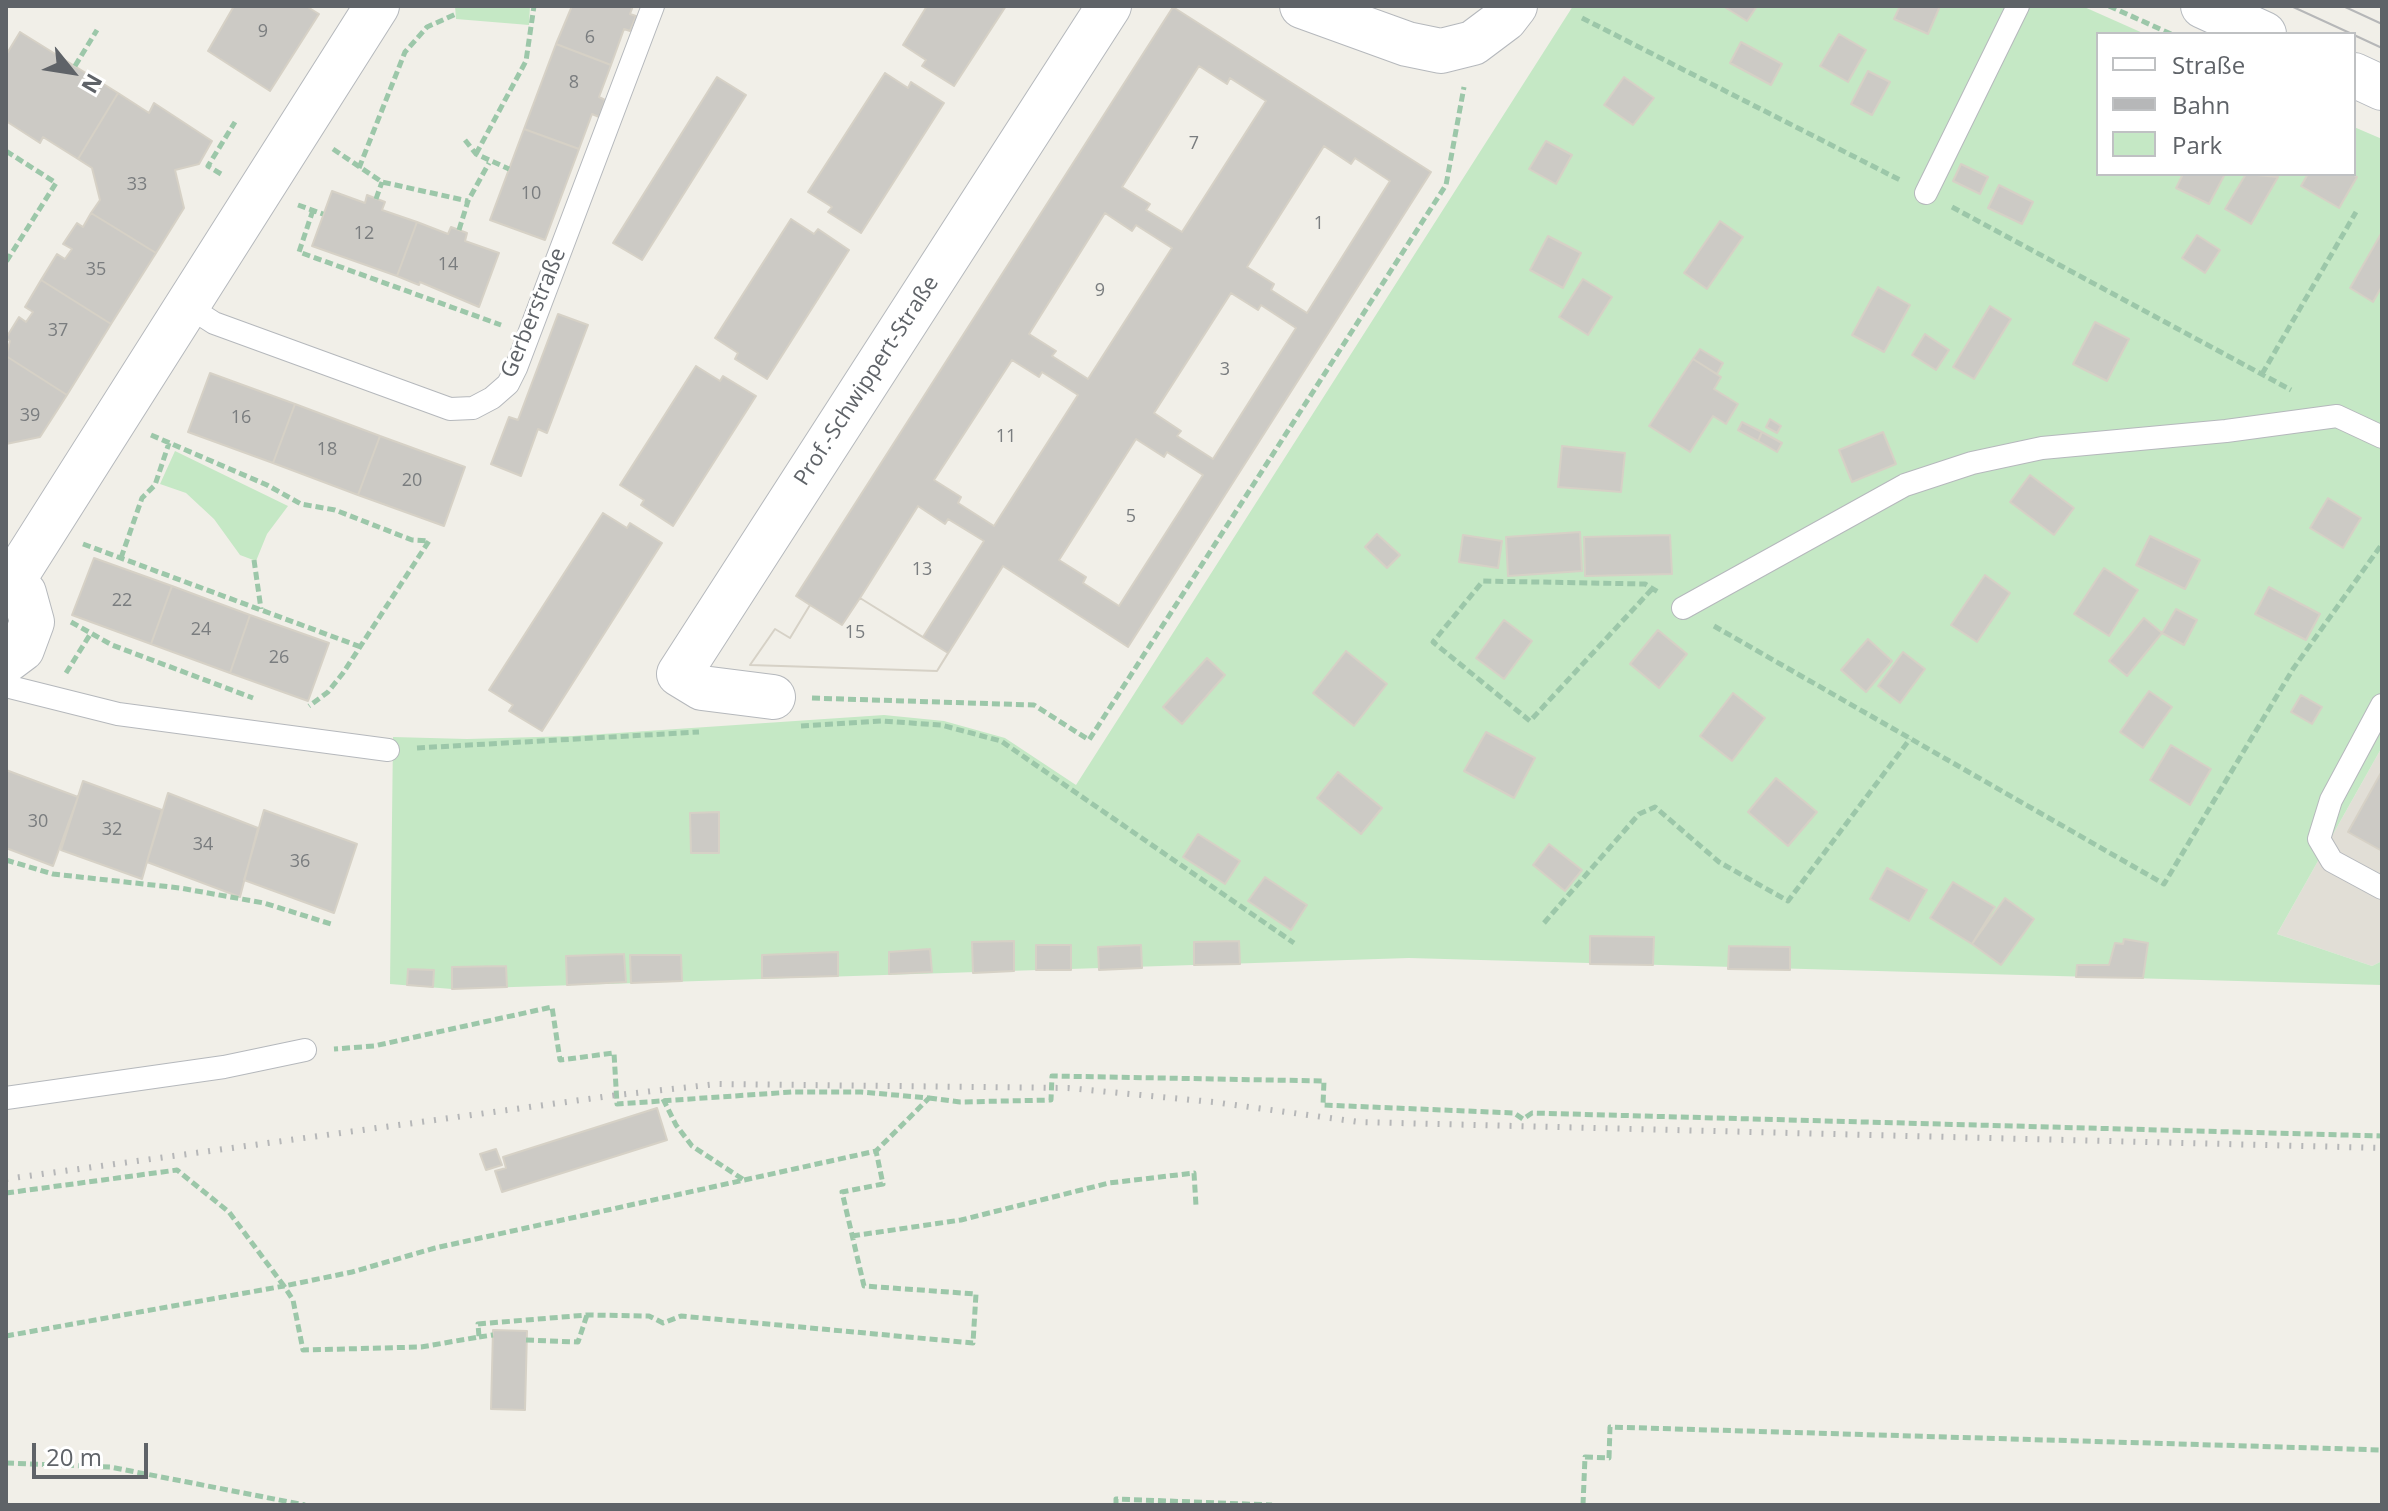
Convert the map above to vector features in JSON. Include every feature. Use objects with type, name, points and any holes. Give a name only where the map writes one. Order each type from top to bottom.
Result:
[{"type":"street","points":[[6,661],[22,649],[32,622],[24,593],[9,580],[377,6]]},
{"type":"street","name":"Prof.-Schwippert-Straße","points":[[781,712],[702,688],[679,674],[1109,6]]},
{"type":"street","points":[[1302,6],[1407,44],[1441,51],[1473,43],[1505,19],[1515,6]]},
{"type":"street","points":[[2203,6],[2260,32]]},
{"type":"street","points":[[2356,76],[2382,88]]},
{"type":"lane","name":"Gerberstraße","points":[[186,305],[214,323],[450,409],[473,408],[492,398],[508,384],[653,6]]},
{"type":"lane","points":[[1926,193],[2018,6]]},
{"type":"lane","points":[[1683,608],[1905,485],[1972,463],[2042,448],[2226,431],[2337,416],[2382,437]]},
{"type":"lane","points":[[6,686],[118,714],[388,750]]},
{"type":"lane","points":[[2382,705],[2331,800],[2319,839],[2332,861],[2382,888]]},
{"type":"lane","points":[[6,1098],[224,1067],[305,1050]]},
{"type":"path","points":[[476,154],[526,61],[534,6]]},
{"type":"path","points":[[2109,6],[2167,32]]},
{"type":"path","points":[[359,168],[405,52],[427,27],[456,14]]},
{"type":"path","points":[[1582,18],[1926,193],[2337,416]]},
{"type":"path","points":[[75,66],[97,30]]},
{"type":"path","points":[[781,712],[1034,705],[1089,740],[1446,185],[1473,43]]},
{"type":"path","points":[[300,125],[382,182],[468,201]]},
{"type":"path","points":[[465,140],[476,154],[489,163],[509,169]]},
{"type":"path","points":[[6,151],[56,183],[6,262]]},
{"type":"path","points":[[459,230],[468,201],[489,163]]},
{"type":"path","points":[[376,199],[382,182]]},
{"type":"path","points":[[313,210],[299,252],[528,335]]},
{"type":"path","points":[[2262,374],[2356,212]]},
{"type":"path","points":[[139,430],[267,485],[301,504],[335,510],[412,540],[429,541],[361,647],[328,692],[314,706],[299,708]]},
{"type":"path","points":[[121,558],[138,507],[155,485],[169,443]]},
{"type":"path","points":[[70,539],[361,647]]},
{"type":"path","points":[[1652,589],[1530,721],[1433,642],[1483,581],[1645,584],[2164,884],[2293,669],[2382,544]]},
{"type":"path","points":[[254,560],[261,610]]},
{"type":"path","points":[[60,617],[112,645],[264,702]]},
{"type":"path","points":[[52,698],[91,633]]},
{"type":"path","points":[[781,712],[941,725],[1001,741],[1294,943]]},
{"type":"path","points":[[388,750],[712,731]]},
{"type":"path","points":[[1544,923],[1639,814],[1655,807],[1719,862],[1788,901],[1910,739]]},
{"type":"path","points":[[6,860],[53,874],[180,888],[264,903],[331,924]]},
{"type":"path","points":[[305,1050],[374,1046],[552,1007],[560,1060],[614,1053],[617,1104],[792,1092],[861,1092],[960,1102],[1051,1100],[1052,1076],[1309,1080],[1324,1081],[1323,1105],[1514,1113],[1523,1119],[1532,1113],[2382,1136]]},
{"type":"path","points":[[6,1336],[284,1286],[876,1151],[929,1098]]},
{"type":"path","points":[[663,1099],[676,1125],[692,1146],[744,1180]]},
{"type":"path","points":[[479,1337],[478,1324],[587,1315],[649,1316],[663,1323],[681,1316],[973,1343],[976,1294],[864,1286],[842,1192],[883,1184],[876,1151]]},
{"type":"path","points":[[6,1193],[177,1170],[229,1212],[284,1286],[293,1300],[303,1350],[421,1347],[493,1335]]},
{"type":"path","points":[[852,1236],[961,1220],[1109,1183],[1194,1173],[1196,1206]]},
{"type":"path","points":[[526,1340],[578,1342],[587,1315]]},
{"type":"path","points":[[1583,1505],[1585,1457],[1609,1458],[1610,1427],[2382,1450]]},
{"type":"path","points":[[6,1463],[110,1467],[305,1505]]},
{"type":"path","points":[[1116,1505],[1116,1499],[1272,1505]]},
{"type":"shaded area","points":[[2382,747],[2382,961],[2372,966],[2277,934]]},
{"type":"green space","points":[[455,6],[530,6],[529,25],[456,19]]},
{"type":"green space","points":[[1573,6],[2082,6],[2140,32],[2096,32],[2096,176],[2356,176],[2356,128],[2382,139],[2382,747],[2277,934],[2372,966],[2382,961],[2382,985],[1409,958],[452,989],[390,984],[393,737],[467,739],[573,736],[884,715],[944,721],[1005,738],[1076,785]]},
{"type":"green space","points":[[175,451],[288,506],[267,534],[256,561],[240,555],[214,519],[186,493],[160,484]]},
{"type":"building","points":[[234,6],[306,6],[319,14],[270,91],[208,51]]},
{"type":"building","points":[[572,6],[633,6],[630,14],[636,16],[630,31],[624,29],[611,65],[556,44]]},
{"type":"building","points":[[927,6],[1006,6],[954,86],[922,66],[926,60],[903,45]]},
{"type":"building","points":[[1723,6],[1757,6],[1747,21]]},
{"type":"building","points":[[1900,6],[1940,6],[1928,34],[1894,19]]},
{"type":"building","points":[[1173,7],[1431,172],[1128,647],[1003,566],[937,671],[750,665],[775,629],[790,638],[810,605],[796,596]]},
{"type":"building","points":[[20,32],[118,93],[78,159],[43,137],[40,143],[6,121],[6,55]]},
{"type":"building","points":[[1839,34],[1866,50],[1848,82],[1820,66]]},
{"type":"building","points":[[1741,42],[1782,64],[1771,85],[1730,63]]},
{"type":"building","points":[[556,44],[611,65],[599,97],[605,100],[599,117],[592,114],[579,149],[524,129]]},
{"type":"building","points":[[1199,66],[1227,84],[1230,78],[1266,101],[1182,232],[1146,210],[1150,204],[1122,187]]},
{"type":"building","points":[[1868,71],[1890,82],[1872,115],[1851,104]]},
{"type":"building","points":[[885,73],[908,88],[911,82],[944,103],[861,233],[828,212],[832,207],[808,192]]},
{"type":"building","points":[[717,77],[746,95],[642,260],[613,243]]},
{"type":"building","points":[[1624,77],[1654,98],[1633,125],[1604,105]]},
{"type":"building","points":[[118,93],[149,113],[154,103],[212,141],[199,164],[175,170],[184,208],[156,253],[91,213],[100,200],[92,168],[78,159]]},
{"type":"building","points":[[524,129],[579,149],[545,240],[490,220]]},
{"type":"building","points":[[1546,141],[1572,155],[1556,184],[1529,169]]},
{"type":"building","points":[[1324,146],[1351,164],[1355,158],[1390,181],[1307,313],[1271,290],[1274,284],[1247,267]]},
{"type":"building","points":[[1961,164],[1988,177],[1980,194],[1953,181]]},
{"type":"building","points":[[2182,176],[2224,176],[2209,204],[2176,188]]},
{"type":"building","points":[[2245,176],[2278,177],[2251,224],[2225,209]]},
{"type":"building","points":[[2307,176],[2357,177],[2339,208],[2301,186]]},
{"type":"building","points":[[1999,185],[2033,202],[2022,224],[1988,208]]},
{"type":"building","points":[[332,191],[365,203],[367,195],[385,202],[382,210],[417,222],[397,276],[312,246]]},
{"type":"building","points":[[91,213],[156,253],[111,324],[41,280],[57,254],[65,259],[72,249],[63,244],[77,223],[83,227]]},
{"type":"building","points":[[1105,213],[1132,231],[1136,225],[1172,248],[1088,379],[1052,356],[1056,351],[1029,334]]},
{"type":"building","points":[[791,219],[814,234],[818,229],[849,250],[767,379],[735,359],[738,353],[715,338]]},
{"type":"building","points":[[1720,221],[1743,237],[1707,289],[1684,273]]},
{"type":"building","points":[[417,222],[448,234],[451,227],[467,233],[465,241],[499,253],[479,307],[420,282],[419,285],[397,276]]},
{"type":"building","points":[[2382,232],[2382,286],[2373,302],[2350,288]]},
{"type":"building","points":[[2197,235],[2220,250],[2205,273],[2182,258]]},
{"type":"building","points":[[1548,236],[1581,253],[1563,288],[1530,270]]},
{"type":"building","points":[[1583,279],[1612,297],[1588,335],[1559,317]]},
{"type":"building","points":[[41,280],[111,324],[67,395],[6,356],[10,341],[6,338],[19,317],[26,322],[33,312],[25,307]]},
{"type":"building","points":[[1878,287],[1910,305],[1884,352],[1852,335]]},
{"type":"building","points":[[1231,293],[1258,310],[1261,305],[1296,328],[1213,459],[1177,436],[1181,431],[1154,413]]},
{"type":"building","points":[[1990,306],[2011,319],[1974,379],[1953,367]]},
{"type":"building","points":[[558,314],[588,325],[547,433],[538,429],[521,476],[491,464],[509,417],[518,420]]},
{"type":"building","points":[[2095,322],[2129,339],[2107,381],[2073,364]]},
{"type":"building","points":[[1925,334],[1949,350],[1936,370],[1912,355]]},
{"type":"building","points":[[1700,349],[1723,363],[1717,374],[1693,359]]},
{"type":"building","points":[[6,356],[67,395],[40,437],[6,444]]},
{"type":"building","points":[[1693,359],[1721,377],[1714,389],[1738,404],[1726,424],[1713,416],[1690,452],[1649,426]]},
{"type":"building","points":[[1012,360],[1039,377],[1042,372],[1078,395],[994,526],[958,503],[961,497],[934,480]]},
{"type":"building","points":[[696,366],[720,381],[723,376],[756,396],[673,526],[641,505],[644,500],[620,485]]},
{"type":"building","points":[[210,373],[295,404],[273,463],[188,432]]},
{"type":"building","points":[[295,404],[380,436],[358,495],[273,463]]},
{"type":"building","points":[[1770,419],[1781,426],[1777,433],[1766,427]]},
{"type":"building","points":[[1742,422],[1762,432],[1758,441],[1738,430]]},
{"type":"building","points":[[1762,432],[1782,443],[1777,452],[1758,441]]},
{"type":"building","points":[[1883,432],[1896,464],[1852,482],[1839,450]]},
{"type":"building","points":[[380,436],[465,467],[444,526],[358,495]]},
{"type":"building","points":[[1136,439],[1164,457],[1167,452],[1203,475],[1119,606],[1083,583],[1086,577],[1059,560]]},
{"type":"building","points":[[1562,446],[1625,453],[1621,492],[1558,487]]},
{"type":"building","points":[[2030,475],[2074,508],[2054,535],[2010,502]]},
{"type":"building","points":[[2328,498],[2361,518],[2343,548],[2310,528]]},
{"type":"building","points":[[918,506],[945,524],[948,519],[984,541],[923,637],[860,598]]},
{"type":"building","points":[[603,513],[627,528],[630,523],[662,543],[542,731],[509,711],[513,705],[489,690]]},
{"type":"building","points":[[1580,532],[1582,571],[1508,576],[1506,537]]},
{"type":"building","points":[[1377,534],[1400,555],[1387,568],[1365,547]]},
{"type":"building","points":[[1463,535],[1502,541],[1498,568],[1459,562]]},
{"type":"building","points":[[1670,535],[1672,574],[1585,576],[1584,537]]},
{"type":"building","points":[[2150,536],[2200,560],[2185,589],[2136,565]]},
{"type":"building","points":[[94,558],[172,586],[151,644],[72,615]]},
{"type":"building","points":[[2104,568],[2138,590],[2109,636],[2074,614]]},
{"type":"building","points":[[1985,575],[2010,593],[1977,642],[1951,625]]},
{"type":"building","points":[[172,586],[250,615],[230,673],[151,644]]},
{"type":"building","points":[[2269,587],[2320,614],[2306,640],[2255,614]]},
{"type":"building","points":[[860,598],[948,653],[937,671],[750,665],[775,629],[790,638],[810,605],[842,625]]},
{"type":"building","points":[[2176,609],[2197,620],[2184,645],[2162,633]]},
{"type":"building","points":[[250,615],[329,643],[308,701],[230,673]]},
{"type":"building","points":[[2144,618],[2162,633],[2127,676],[2109,661]]},
{"type":"building","points":[[1504,620],[1532,641],[1504,679],[1476,658]]},
{"type":"building","points":[[1658,630],[1687,654],[1659,688],[1630,664]]},
{"type":"building","points":[[1868,639],[1892,661],[1866,692],[1841,670]]},
{"type":"building","points":[[1346,651],[1387,684],[1354,726],[1313,693]]},
{"type":"building","points":[[1903,652],[1925,669],[1900,703],[1878,686]]},
{"type":"building","points":[[1207,658],[1225,675],[1182,724],[1163,707]]},
{"type":"building","points":[[2149,691],[2172,707],[2143,748],[2120,732]]},
{"type":"building","points":[[1733,693],[1765,718],[1732,761],[1700,736]]},
{"type":"building","points":[[2301,695],[2322,707],[2312,724],[2291,712]]},
{"type":"building","points":[[1486,732],[1535,758],[1514,798],[1464,771]]},
{"type":"building","points":[[2171,745],[2211,769],[2190,805],[2150,780]]},
{"type":"building","points":[[6,770],[78,797],[53,866],[6,848]]},
{"type":"building","points":[[2382,771],[2382,851],[2348,832]]},
{"type":"building","points":[[1338,772],[1382,808],[1361,834],[1317,798]]},
{"type":"building","points":[[1776,778],[1817,812],[1788,846],[1748,812]]},
{"type":"building","points":[[83,781],[162,810],[142,879],[61,850]]},
{"type":"building","points":[[168,793],[258,828],[240,897],[147,862]]},
{"type":"building","points":[[264,810],[357,844],[334,913],[244,880]]},
{"type":"building","points":[[719,812],[719,853],[691,853],[690,813]]},
{"type":"building","points":[[1198,834],[1240,861],[1225,884],[1183,857]]},
{"type":"building","points":[[1549,844],[1582,870],[1565,891],[1533,865]]},
{"type":"building","points":[[1887,868],[1927,890],[1909,921],[1870,899]]},
{"type":"building","points":[[1265,877],[1307,905],[1291,930],[1248,901]]},
{"type":"building","points":[[1953,882],[1995,907],[1972,944],[1930,918]]},
{"type":"building","points":[[2005,898],[2034,919],[2001,965],[1972,944]]},
{"type":"building","points":[[1590,936],[1654,937],[1653,965],[1590,964]]},
{"type":"building","points":[[2124,939],[2148,943],[2143,978],[2076,977],[2077,965],[2109,965],[2115,943],[2123,944]]},
{"type":"building","points":[[1014,941],[1014,971],[973,973],[972,942]]},
{"type":"building","points":[[1239,941],[1240,964],[1194,965],[1194,942]]},
{"type":"building","points":[[1036,945],[1071,945],[1071,970],[1036,970]]},
{"type":"building","points":[[1141,945],[1142,968],[1099,970],[1098,947]]},
{"type":"building","points":[[1729,946],[1790,947],[1790,970],[1728,969]]},
{"type":"building","points":[[930,949],[932,972],[889,974],[889,952]]},
{"type":"building","points":[[838,952],[838,976],[762,978],[762,955]]},
{"type":"building","points":[[624,954],[626,982],[567,985],[566,956]]},
{"type":"building","points":[[630,955],[681,955],[682,981],[631,983]]},
{"type":"building","points":[[506,966],[507,987],[452,989],[452,967]]},
{"type":"building","points":[[408,969],[434,970],[433,987],[407,985]]},
{"type":"building","points":[[657,1108],[667,1140],[502,1192],[495,1171],[506,1168],[503,1157]]},
{"type":"building","points":[[496,1149],[502,1165],[486,1170],[480,1154]]},
{"type":"building","points":[[493,1330],[527,1331],[525,1410],[491,1409]]},
{"type":"tram line","points":[[2291,6],[2348,32]]},
{"type":"tram line","points":[[2343,6],[2382,24]]},
{"type":"tram line","points":[[2356,36],[2382,48]]},
{"type":"railway","points":[[6,1179],[717,1084],[1068,1088],[1213,1102],[1359,1122],[2382,1148]]}]
